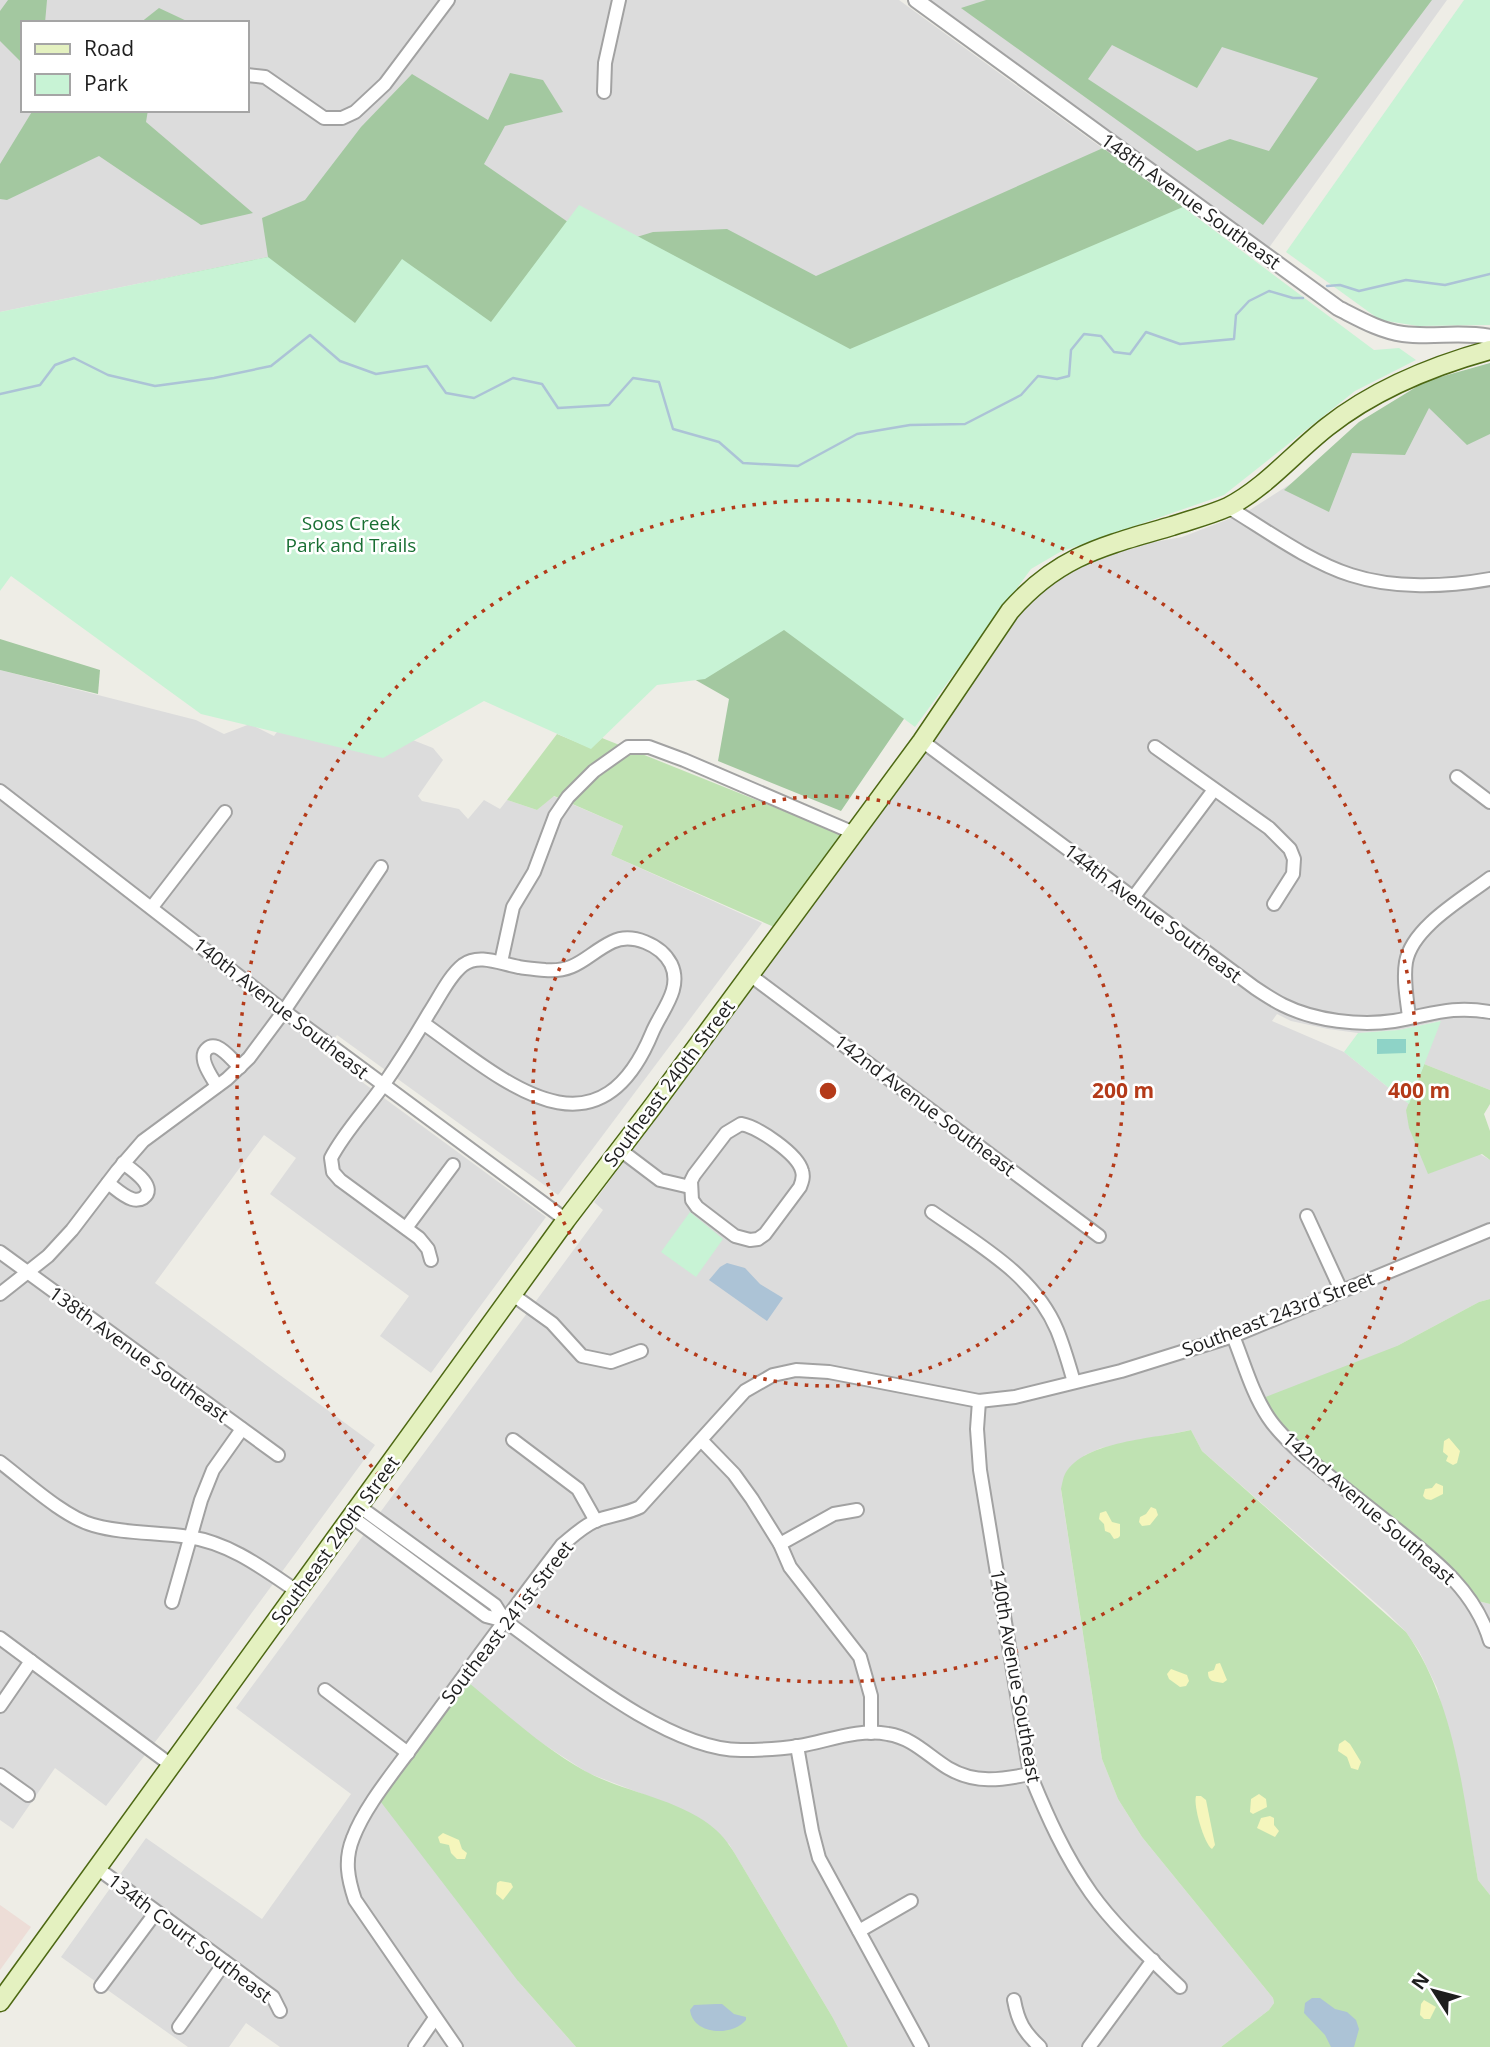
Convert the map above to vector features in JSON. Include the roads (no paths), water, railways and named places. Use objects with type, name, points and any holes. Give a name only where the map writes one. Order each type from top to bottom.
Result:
[{"type":"main road","name":"Southeast 240th Street","points":[[0,2002],[566,1220],[922,741],[1010,611],[1027,592],[1051,572],[1091,550],[1228,507],[1274,473],[1330,425],[1378,393],[1442,365],[1490,349]]},
{"type":"street","points":[[248,75],[265,76],[324,118],[342,118],[355,112],[385,83],[448,0]]},
{"type":"street","points":[[604,92],[605,62],[619,0]]},
{"type":"street","name":"148th Avenue Southeast","points":[[916,0],[1338,308],[1387,331],[1403,334],[1467,333],[1490,337]]},
{"type":"street","points":[[1228,507],[1297,549],[1349,575],[1382,582],[1457,586],[1490,579]]},
{"type":"street","name":"144th Avenue Southeast","points":[[922,741],[1255,988],[1283,1005],[1306,1014],[1377,1023],[1441,1010],[1468,1008],[1490,1012]]},
{"type":"street","points":[[500,962],[513,907],[534,872],[555,816],[568,797],[612,757],[628,747],[649,747],[854,833]]},
{"type":"street","points":[[1155,747],[1213,791],[1269,828],[1290,849],[1294,859],[1293,874],[1274,904]]},
{"type":"street","points":[[1457,777],[1490,802]]},
{"type":"street","name":"140th Avenue Southeast","points":[[0,791],[284,1011],[566,1220]]},
{"type":"street","points":[[1133,898],[1213,791]]},
{"type":"street","points":[[152,907],[225,811]]},
{"type":"street","points":[[0,1294],[28,1273],[72,1230],[123,1163],[151,1134],[240,1067],[284,1011],[381,867]]},
{"type":"street","points":[[1409,1017],[1405,977],[1407,958],[1414,942],[1425,928],[1490,878]]},
{"type":"street","points":[[423,1023],[504,1080],[527,1092],[566,1104],[596,1101],[618,1086],[645,1049],[671,995],[674,981],[671,964],[655,946],[637,939],[623,938],[613,941],[582,963],[567,968],[529,968],[480,960],[468,962],[460,968],[423,1023],[383,1086],[335,1151],[331,1165],[340,1180],[419,1238],[428,1249],[431,1260]]},
{"type":"street","name":"142nd Avenue Southeast","points":[[750,975],[1099,1236]]},
{"type":"street","points":[[217,1086],[206,1067],[203,1057],[205,1050],[210,1046],[216,1047],[240,1067]]},
{"type":"street","points":[[741,1124],[756,1128],[794,1157],[802,1171],[800,1187],[765,1234],[758,1239],[736,1236],[697,1207],[692,1200],[691,1187],[694,1175],[726,1133],[741,1124]]},
{"type":"street","points":[[619,1149],[660,1180],[691,1187]]},
{"type":"street","points":[[108,1182],[134,1199],[146,1196],[148,1190],[142,1178],[123,1163]]},
{"type":"street","points":[[406,1227],[453,1165]]},
{"type":"street","points":[[932,1212],[1028,1284],[1057,1330],[1074,1382]]},
{"type":"street","points":[[1307,1216],[1341,1290]]},
{"type":"street","name":"Southeast 243rd Street","points":[[979,1401],[1015,1397],[1121,1371],[1233,1336],[1490,1230]]},
{"type":"street","name":"138th Avenue Southeast","points":[[0,1252],[278,1455]]},
{"type":"street","points":[[513,1295],[552,1323],[582,1356],[611,1362],[641,1351]]},
{"type":"street","name":"142nd Avenue Southeast","points":[[1233,1336],[1258,1400],[1283,1436],[1450,1574],[1471,1599],[1490,1641]]},
{"type":"street","name":"Southeast 241st Street","points":[[435,2018],[355,1900],[348,1878],[352,1839],[361,1820],[408,1753],[562,1545],[579,1530],[596,1521],[640,1507],[745,1391],[773,1375],[796,1370],[829,1373],[979,1401]]},
{"type":"street","name":"140th Avenue Southeast","points":[[979,1401],[977,1429],[980,1470],[1030,1774],[1068,1857],[1093,1895],[1180,1987]]},
{"type":"street","points":[[172,1602],[201,1500],[213,1470],[242,1429]]},
{"type":"street","points":[[513,1440],[578,1489],[596,1521]]},
{"type":"street","points":[[702,1441],[734,1474],[780,1544],[790,1567],[860,1657],[871,1696],[871,1733]]},
{"type":"street","points":[[0,1462],[75,1517],[93,1525],[214,1542],[235,1552],[298,1592]]},
{"type":"street","points":[[780,1544],[834,1514],[857,1510]]},
{"type":"street","points":[[356,1512],[486,1616],[505,1621],[627,1706],[686,1739],[738,1751],[797,1746],[885,1733],[905,1738],[947,1768],[978,1780],[1003,1780],[1030,1774]]},
{"type":"street","points":[[0,1638],[172,1765]]},
{"type":"street","points":[[0,1706],[31,1661]]},
{"type":"street","points":[[325,1690],[408,1753]]},
{"type":"street","points":[[797,1746],[819,1857],[922,2047]]},
{"type":"street","points":[[0,1775],[28,1795]]},
{"type":"street","name":"134th Court Southeast","points":[[97,1868],[273,1997],[280,2011]]},
{"type":"street","points":[[859,1931],[911,1901]]},
{"type":"street","points":[[101,1986],[156,1912]]},
{"type":"street","points":[[1089,2047],[1153,1960]]},
{"type":"street","points":[[179,2027],[225,1962]]},
{"type":"street","points":[[1014,2000],[1018,2021],[1024,2033],[1040,2047]]},
{"type":"street","points":[[415,2047],[435,2018],[456,2047]]},
{"type":"waterway","points":[[1327,286],[1340,285],[1359,291],[1406,280],[1445,285],[1490,274]]},
{"type":"waterway","points":[[0,394],[40,385],[55,365],[74,358],[108,375],[155,386],[214,378],[271,366],[310,335],[340,361],[376,374],[427,366],[446,393],[474,398],[513,378],[542,384],[558,408],[609,405],[633,378],[659,382],[673,429],[719,442],[743,463],[798,466],[857,434],[910,425],[965,424],[1021,395],[1038,376],[1057,379],[1069,376],[1071,350],[1084,334],[1101,336],[1114,352],[1130,354],[1146,332],[1180,344],[1234,339],[1236,315],[1249,301],[1269,291],[1303,298]]},
{"type":"park label","name":"Soos Creek Park and Trails","points":[[351,534]]}]
